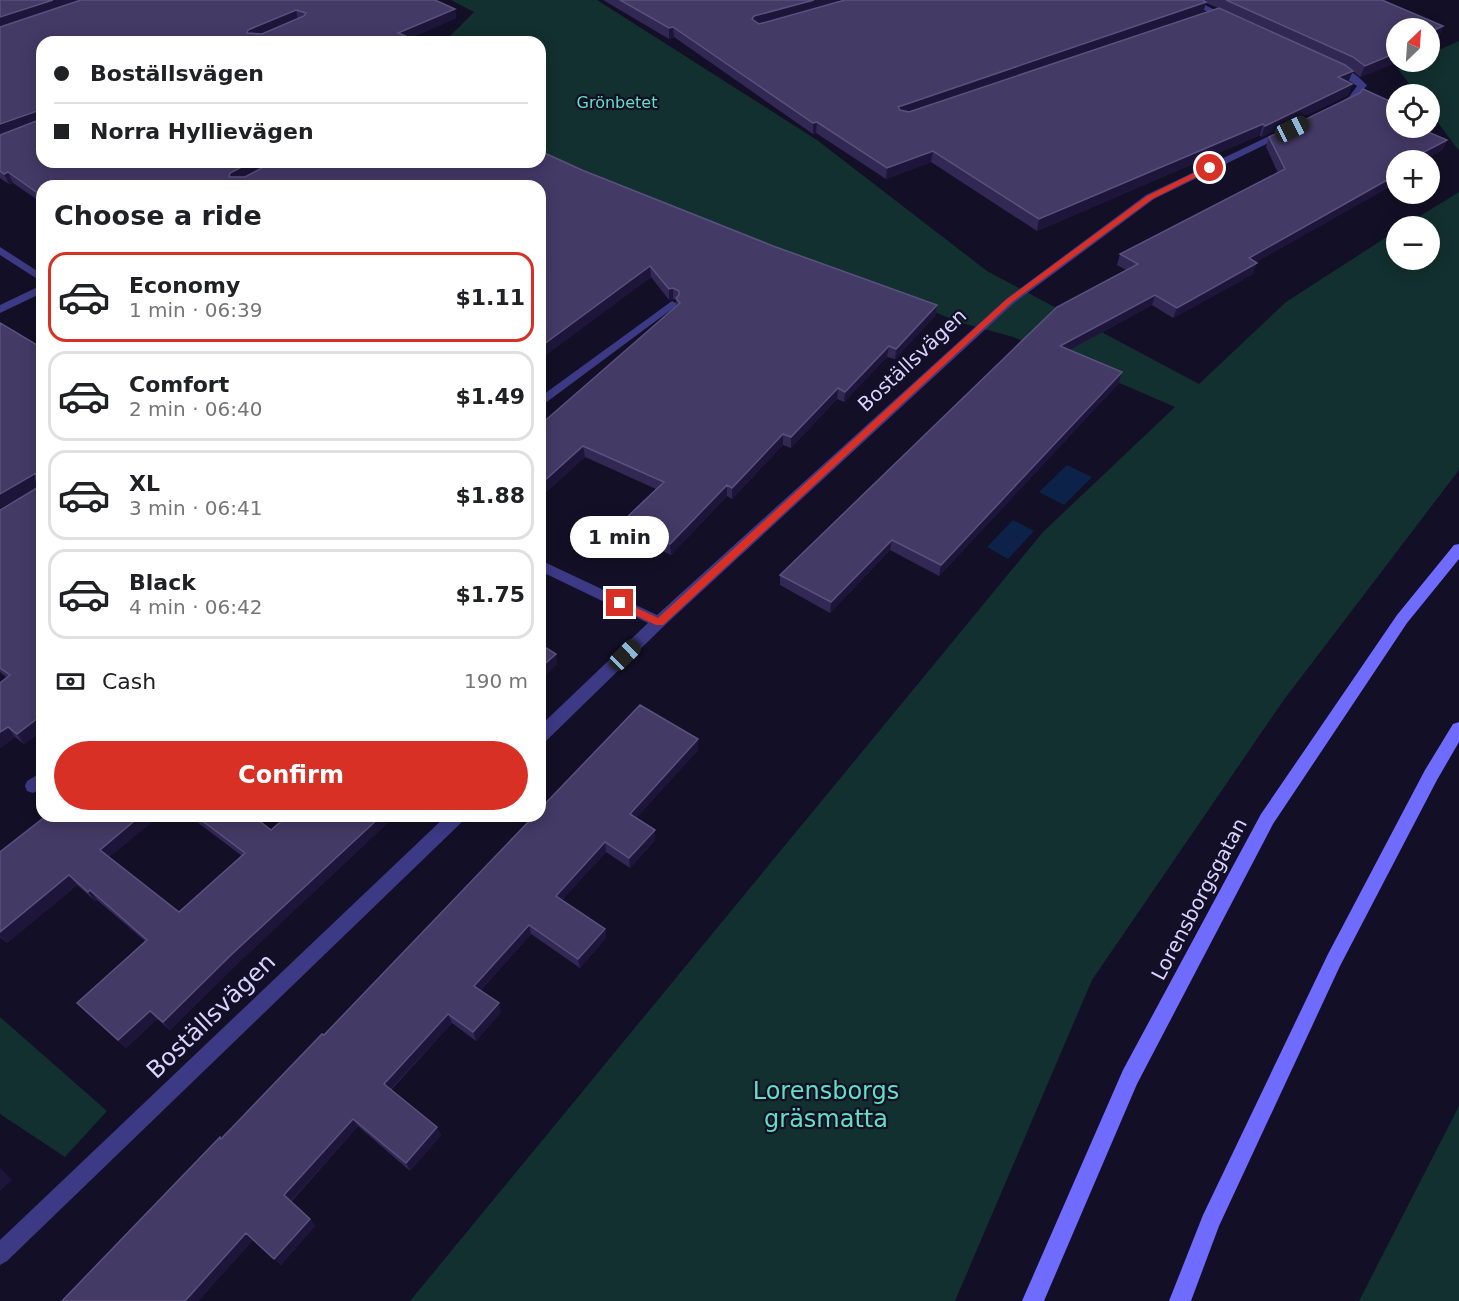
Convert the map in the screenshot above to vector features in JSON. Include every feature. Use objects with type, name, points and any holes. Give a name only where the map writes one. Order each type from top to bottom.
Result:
[{"type":"main road","name":"Lorensborgsgatan","points":[[1033,1301],[1130,1077],[1267,819],[1402,619],[1459,549]]},
{"type":"main road","points":[[1180,1301],[1210,1222],[1334,960],[1431,775],[1459,728]]},
{"type":"street","points":[[1188,0],[1238,22]]},
{"type":"street","points":[[1205,16],[1216,13]]},
{"type":"street","points":[[1324,62],[1345,72],[1362,85],[1352,99],[1331,110]]},
{"type":"street","name":"Boställsvägen","points":[[546,730],[659,622],[1010,301],[1150,197],[1299,125]]},
{"type":"street","points":[[0,250],[36,275]]},
{"type":"street","points":[[0,310],[36,291]]},
{"type":"street","points":[[546,398],[672,304]]},
{"type":"street","points":[[546,568],[659,622]]},
{"type":"street","name":"Boställsvägen","points":[[0,1254],[451,822]]},
{"type":"green space","name":"Lorensborgs gräsmatta","points":[[451,0],[597,0],[817,140],[987,271],[1199,384],[1286,302],[1386,237],[1386,270],[1440,270],[1440,216],[1420,216],[1459,192],[1459,470],[1283,701],[1092,980],[955,1301],[410,1301],[1043,532],[1175,407],[1013,337],[959,322],[546,154],[546,36],[450,36],[474,12]]},
{"type":"green space","points":[[1459,41],[1459,151],[1440,125],[1440,84],[1409,84],[1400,72],[1440,72],[1440,50]]},
{"type":"green space","points":[[0,1017],[107,1111],[65,1157],[0,1114]]},
{"type":"green space","points":[[1459,1106],[1459,1301],[1359,1301]]},
{"type":"water","points":[[1067,465],[1092,477],[1064,505],[1039,492]]},
{"type":"water","points":[[1013,520],[1034,531],[1008,559],[987,547]]},
{"type":"building","points":[[0,0],[53,0],[0,17]]},
{"type":"building","points":[[81,0],[435,0],[455,9],[398,33],[406,36],[36,36],[36,111],[0,124],[0,27]],"holes":[[[296,10],[306,13],[304,16],[262,34],[247,33],[248,30]]]},
{"type":"building","points":[[620,0],[814,0],[754,16],[752,19],[759,24],[845,0],[1202,0],[1206,2],[898,107],[900,110],[909,112],[1219,8],[1345,65],[1353,71],[1338,77],[1352,84],[1265,126],[1263,124],[1039,219],[933,151],[887,168],[817,122],[813,123],[673,27],[669,28]]},
{"type":"building","points":[[1226,0],[1382,0],[1424,18],[1386,18],[1386,57],[1365,66],[1353,57]]},
{"type":"building","points":[[1363,89],[1386,99],[1386,138],[1440,137],[1447,140],[1428,150],[1386,150],[1386,181],[1249,258],[1257,263],[1177,308],[1155,295],[1060,346],[1122,372],[941,565],[892,540],[831,602],[780,575],[1057,307],[1138,264],[1120,254],[1285,169],[1269,137],[1360,93]]},
{"type":"building","points":[[36,121],[36,168],[240,168],[230,173],[229,177],[245,177],[262,168],[546,168],[546,154],[773,246],[937,305],[896,349],[889,346],[845,392],[838,388],[791,437],[783,434],[732,488],[727,485],[670,544],[623,521],[664,482],[583,446],[546,479],[546,420],[680,303],[676,298],[679,291],[669,289],[650,266],[546,343],[546,180],[36,180],[36,192],[8,172],[4,174],[0,171],[0,135]]},
{"type":"building","points":[[0,323],[36,344],[36,473],[0,494]]},
{"type":"building","points":[[36,489],[36,720],[17,734],[8,727],[0,732],[0,683],[10,675],[0,668],[0,510]]},
{"type":"building","points":[[546,648],[556,654],[546,663]]},
{"type":"building","points":[[640,705],[698,739],[630,814],[655,830],[629,858],[605,842],[556,896],[605,929],[578,959],[529,925],[474,986],[499,1003],[473,1032],[448,1014],[384,1084],[437,1127],[406,1163],[353,1119],[284,1195],[310,1219],[274,1259],[246,1233],[185,1301],[62,1301],[220,1137],[221,1139],[322,1034],[324,1035],[528,822],[546,822],[546,803]]},
{"type":"building","points":[[38,822],[133,822],[100,850],[179,912],[245,853],[204,822],[261,822],[271,830],[280,822],[375,822],[231,955],[163,1022],[150,1011],[118,1040],[77,1003],[147,940],[90,890],[88,892],[69,875],[0,932],[0,852]]},
{"type":"route","points":[[620,603],[659,622],[1010,301],[1150,197],[1210,168]]},
{"type":"park label","name":"Grönbetet","points":[[617,102]]}]
